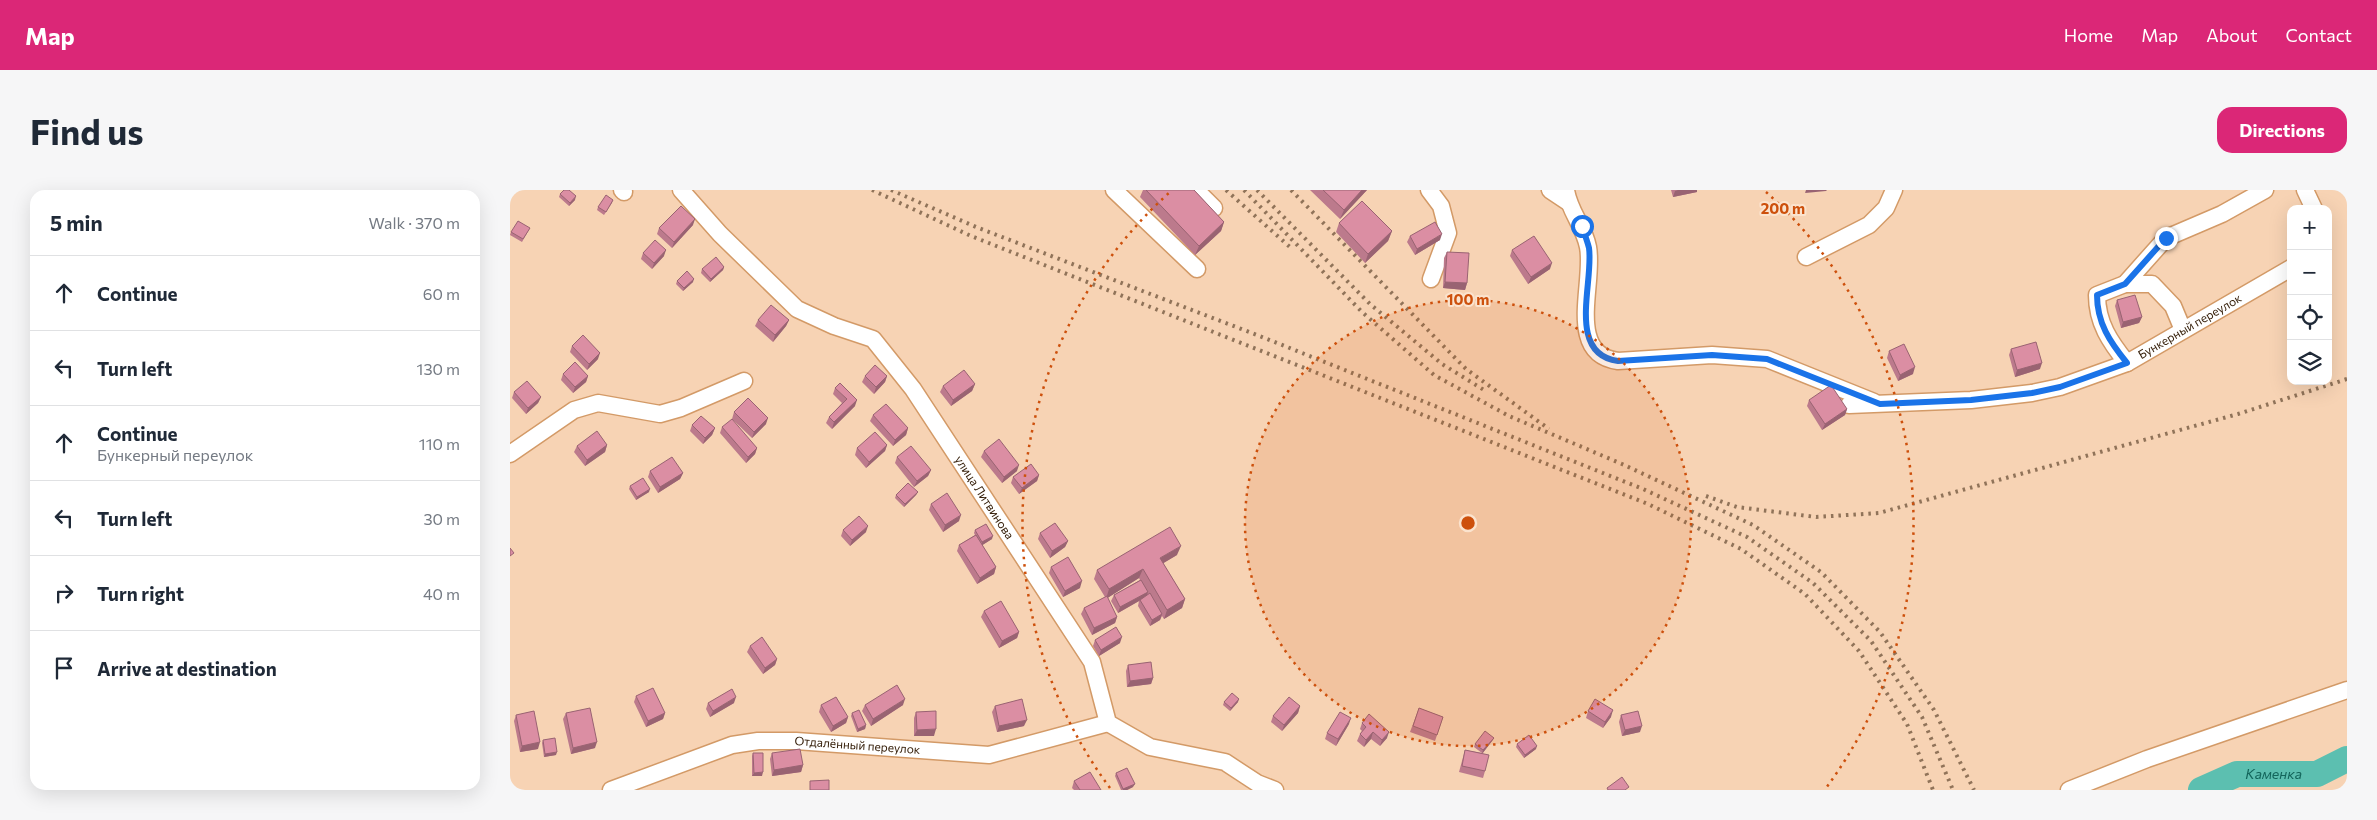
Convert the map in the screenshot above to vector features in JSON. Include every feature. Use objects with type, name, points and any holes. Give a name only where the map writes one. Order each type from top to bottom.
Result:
[{"type":"street","name":"улица Литвинова","points":[[681,190],[720,234],[797,309],[834,326],[873,339],[913,389],[1092,662],[1108,723]]},
{"type":"street","points":[[1196,190],[1214,208]]},
{"type":"street","points":[[1428,190],[1440,206],[1448,233],[1431,279]]},
{"type":"street","points":[[1550,190],[1567,196],[1582,226],[1589,249],[1586,303],[1588,338],[1596,352],[1609,360],[1618,361],[1712,355],[1767,359],[1880,404]]},
{"type":"street","points":[[1806,257],[1869,225],[1886,208],[1894,190]]},
{"type":"street","points":[[2125,284],[2166,238],[2222,214],[2265,190]]},
{"type":"street","points":[[2305,190],[2312,205]]},
{"type":"street","points":[[1123,193],[1197,269]]},
{"type":"street","name":"Бункерный переулок","points":[[1849,405],[1971,400],[2032,393],[2060,387],[2127,363],[2287,270]]},
{"type":"street","points":[[2127,363],[2108,340],[2097,310],[2097,295],[2125,284],[2152,284],[2173,306],[2183,330]]},
{"type":"street","points":[[510,454],[574,410],[598,403],[660,414],[681,408],[744,381]]},
{"type":"street","points":[[2069,790],[2147,759],[2347,690]]},
{"type":"street","name":"Отдалённый переулок","points":[[611,790],[732,746],[758,741],[796,741],[989,755],[1108,723]]},
{"type":"street","points":[[1108,723],[1150,747],[1225,762],[1257,783],[1275,790]]},
{"type":"building","points":[[564,190],[569,190],[576,196],[570,203],[560,194]]},
{"type":"building","points":[[1146,190],[1194,190],[1224,222],[1199,246]]},
{"type":"building","points":[[1323,190],[1362,190],[1344,210]]},
{"type":"building","points":[[606,195],[613,200],[606,212],[598,207]]},
{"type":"building","points":[[1362,201],[1392,231],[1368,254],[1339,223]]},
{"type":"building","points":[[681,206],[695,219],[674,242],[659,228]]},
{"type":"building","points":[[518,221],[530,228],[523,239],[511,232]]},
{"type":"building","points":[[1435,222],[1442,234],[1417,249],[1410,236]]},
{"type":"building","points":[[1534,236],[1552,263],[1531,277],[1512,250]]},
{"type":"building","points":[[655,240],[666,250],[654,263],[643,253]]},
{"type":"building","points":[[1447,252],[1469,253],[1467,283],[1445,282]]},
{"type":"building","points":[[716,257],[724,267],[711,279],[702,269]]},
{"type":"building","points":[[687,271],[694,279],[684,288],[677,281]]},
{"type":"building","points":[[2135,295],[2142,317],[2123,322],[2117,300]]},
{"type":"building","points":[[771,305],[789,320],[775,335],[758,320]]},
{"type":"building","points":[[583,335],[600,353],[589,364],[572,346]]},
{"type":"building","points":[[2036,342],[2042,363],[2017,370],[2011,349]]},
{"type":"building","points":[[1904,344],[1915,367],[1900,375],[1889,351]]},
{"type":"building","points":[[575,362],[588,376],[575,387],[563,374]]},
{"type":"building","points":[[875,365],[887,376],[876,387],[865,376]]},
{"type":"building","points":[[964,370],[975,384],[953,400],[943,386]]},
{"type":"building","points":[[527,381],[541,397],[528,408],[514,392]]},
{"type":"building","points":[[840,383],[857,400],[834,422],[829,417],[847,399],[835,388]]},
{"type":"building","points":[[1831,385],[1847,409],[1825,424],[1809,400]]},
{"type":"building","points":[[748,398],[768,418],[754,432],[734,412]]},
{"type":"building","points":[[886,404],[908,428],[895,440],[873,415]]},
{"type":"building","points":[[701,416],[715,428],[705,438],[692,425]]},
{"type":"building","points":[[732,419],[757,448],[748,457],[722,427]]},
{"type":"building","points":[[597,431],[607,445],[587,460],[577,446]]},
{"type":"building","points":[[875,432],[887,445],[869,462],[857,448]]},
{"type":"building","points":[[999,439],[1019,465],[1004,477],[984,451]]},
{"type":"building","points":[[911,446],[931,470],[917,481],[897,457]]},
{"type":"building","points":[[672,457],[683,473],[660,487],[650,471]]},
{"type":"building","points":[[1031,464],[1039,475],[1022,488],[1013,477]]},
{"type":"building","points":[[643,478],[650,489],[637,497],[630,486]]},
{"type":"building","points":[[908,483],[918,492],[905,504],[896,495]]},
{"type":"building","points":[[947,493],[961,515],[945,525],[931,504]]},
{"type":"building","points":[[859,516],[868,526],[852,540],[843,530]]},
{"type":"building","points":[[1055,523],[1068,541],[1052,551],[1040,533]]},
{"type":"building","points":[[986,524],[993,536],[982,542],[975,530]]},
{"type":"building","points":[[1170,527],[1181,546],[1160,558],[1185,599],[1167,610],[1143,569],[1109,589],[1097,570]]},
{"type":"building","points":[[976,535],[996,567],[980,578],[959,545]]},
{"type":"building","points":[[510,548],[514,553],[510,556]]},
{"type":"building","points":[[1068,557],[1082,581],[1065,591],[1051,567]]},
{"type":"building","points":[[1141,580],[1148,592],[1120,607],[1114,595]]},
{"type":"building","points":[[1150,593],[1162,614],[1152,620],[1140,600]]},
{"type":"building","points":[[1107,596],[1117,617],[1094,628],[1084,608]]},
{"type":"building","points":[[1001,601],[1019,632],[1002,641],[984,611]]},
{"type":"building","points":[[1116,627],[1122,637],[1101,650],[1095,640]]},
{"type":"building","points":[[762,637],[777,659],[765,668],[750,646]]},
{"type":"building","points":[[1151,662],[1153,678],[1130,681],[1128,665]]},
{"type":"building","points":[[897,685],[905,699],[873,719],[865,705]]},
{"type":"building","points":[[653,688],[665,713],[648,721],[636,696]]},
{"type":"building","points":[[732,689],[736,697],[713,711],[708,703]]},
{"type":"building","points":[[1232,693],[1239,699],[1231,708],[1224,702]]},
{"type":"building","points":[[836,697],[848,717],[833,726],[821,705]]},
{"type":"building","points":[[1289,697],[1300,706],[1284,725],[1273,716]]},
{"type":"building","points":[[1022,699],[1027,720],[999,726],[995,706]]},
{"type":"building","points":[[1595,699],[1613,710],[1605,722],[1588,711]]},
{"type":"building","points":[[590,708],[597,742],[573,748],[566,713]]},
{"type":"building","points":[[1419,708],[1443,717],[1437,735],[1413,726]]},
{"type":"building","points":[[859,710],[866,725],[858,729],[852,713]]},
{"type":"building","points":[[534,711],[540,742],[522,746],[516,715]]},
{"type":"building","points":[[936,711],[936,729],[917,730],[916,712]]},
{"type":"building","points":[[1638,711],[1642,726],[1625,730],[1621,715]]},
{"type":"building","points":[[1340,712],[1351,718],[1338,739],[1327,733]]},
{"type":"building","points":[[1369,714],[1389,732],[1382,740],[1373,732],[1366,740],[1360,734],[1366,727],[1362,723]]},
{"type":"building","points":[[1485,731],[1494,738],[1483,750],[1475,744]]},
{"type":"building","points":[[1529,735],[1537,746],[1525,755],[1517,744]]},
{"type":"building","points":[[555,738],[557,752],[545,754],[543,740]]},
{"type":"building","points":[[800,749],[803,765],[774,770],[772,753]]},
{"type":"building","points":[[1465,750],[1489,755],[1485,771],[1462,766]]},
{"type":"building","points":[[753,753],[763,753],[763,772],[754,773]]},
{"type":"building","points":[[1127,768],[1135,784],[1123,789],[1116,773]]},
{"type":"building","points":[[1090,772],[1101,790],[1080,790],[1074,781]]},
{"type":"building","points":[[1622,777],[1629,787],[1625,790],[1608,790],[1607,788]]},
{"type":"building","points":[[829,780],[829,790],[810,790],[810,781]]},
{"type":"waterway","name":"Каменка","points":[[2201,790],[2237,774],[2317,774],[2347,759]]},
{"type":"railway","points":[[872,190],[971,236],[1648,504],[1741,549],[1805,594],[1859,651],[1907,724],[1933,790]]},
{"type":"railway","points":[[891,190],[976,227],[1257,335],[1643,489],[1747,537],[1813,583],[1871,641],[1922,717],[1953,790]]},
{"type":"railway","points":[[1226,190],[1291,248]]},
{"type":"railway","points":[[1244,190],[1362,312],[1434,375],[1509,416],[1622,464],[1753,525],[1821,572],[1880,632],[1934,710],[1974,790]]},
{"type":"railway","points":[[1257,190],[1370,304],[1442,364],[1484,390]]},
{"type":"railway","points":[[1291,190],[1466,369],[1549,429]]},
{"type":"railway","points":[[1706,496],[1737,507],[1816,517],[1879,513],[2238,414],[2347,379]]},
{"type":"route","points":[[1582,226],[1589,249],[1586,303],[1588,338],[1596,352],[1609,360],[1712,355],[1767,359],[1880,404],[1971,400],[2032,393],[2060,387],[2127,363],[2108,340],[2097,310],[2097,295],[2125,284],[2166,238]]}]
